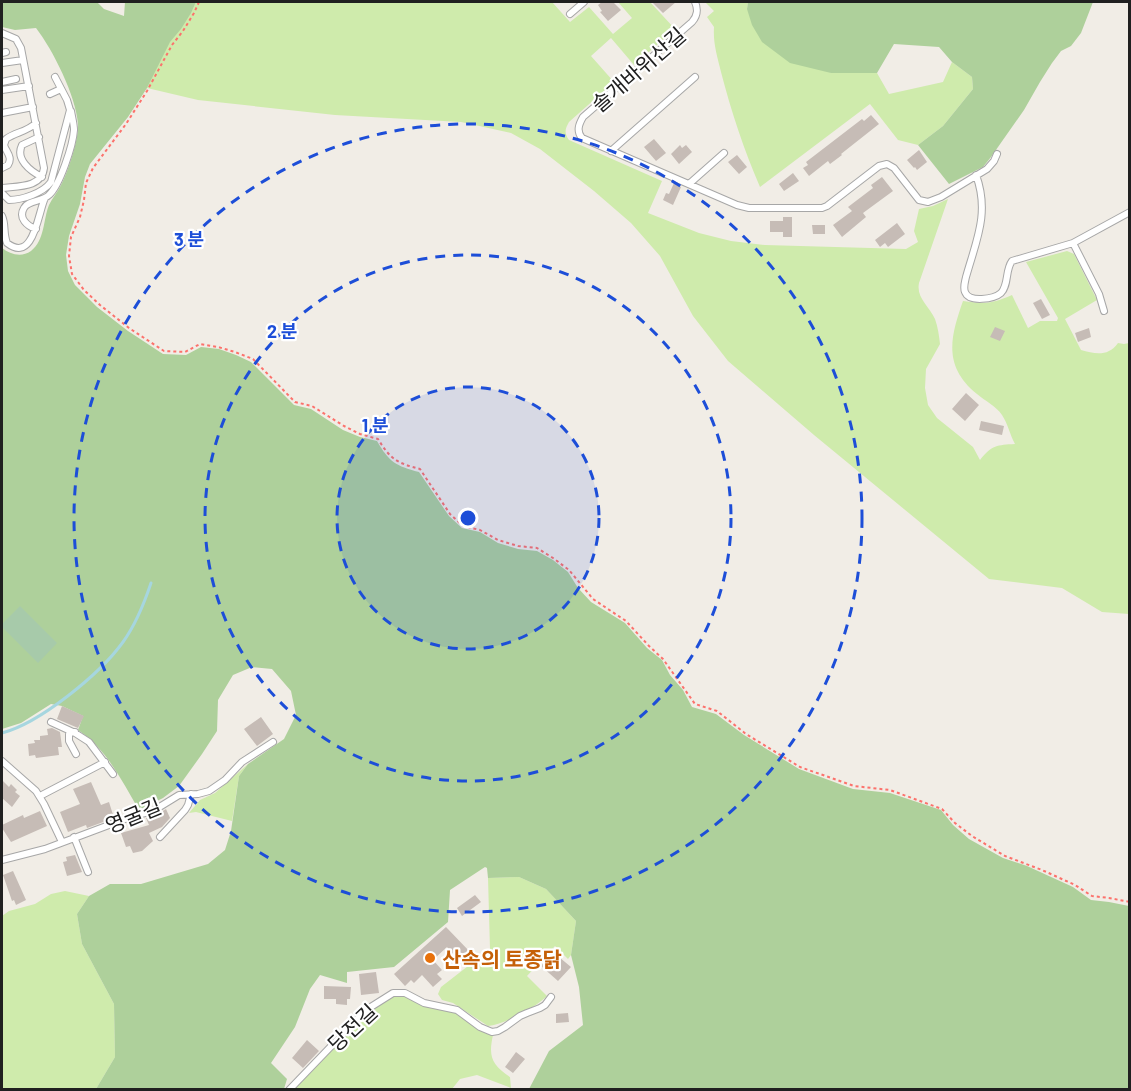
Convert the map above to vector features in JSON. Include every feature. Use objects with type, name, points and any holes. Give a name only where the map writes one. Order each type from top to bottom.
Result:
[{"type":"lane","points":[[570,14],[584,2]]},
{"type":"lane","name":"솔개바위산길","points":[[695,2],[697,13],[692,22],[584,117],[578,131],[582,138],[742,207],[822,208],[883,164],[891,165],[915,196],[923,202],[933,200],[991,166],[997,154]]},
{"type":"lane","points":[[2,33],[16,39],[21,48],[44,168],[42,177],[35,183],[2,188]]},
{"type":"lane","points":[[2,63],[23,60]]},
{"type":"lane","points":[[6,72],[5,81],[16,79]]},
{"type":"lane","points":[[2,216],[5,222],[4,231],[7,243],[16,248],[26,245],[36,229],[46,198],[60,179],[72,140],[73,122],[69,105],[55,77]]},
{"type":"lane","name":"솔개바위산길","points":[[611,151],[694,77]]},
{"type":"lane","points":[[2,90],[29,86]]},
{"type":"lane","points":[[50,94],[61,89]]},
{"type":"lane","points":[[2,193],[4,197],[13,200],[47,188],[61,148],[69,117],[69,105]]},
{"type":"lane","points":[[2,113],[33,107]]},
{"type":"lane","points":[[2,168],[8,165],[10,160],[4,145],[6,139],[29,129],[36,123]]},
{"type":"lane","points":[[39,136],[22,145],[20,150],[28,168],[42,177]]},
{"type":"lane","points":[[689,184],[724,153]]},
{"type":"lane","points":[[976,176],[982,193],[983,214],[966,277],[964,288],[968,296],[981,299],[998,295],[1003,291],[1008,268],[1012,261],[1073,243],[1130,212]]},
{"type":"lane","points":[[36,229],[30,228],[24,221],[24,208],[26,205],[46,198]]},
{"type":"lane","points":[[1073,243],[1099,294],[1104,311]]},
{"type":"lane","points":[[51,722],[75,732],[89,742],[113,774]]},
{"type":"lane","points":[[75,732],[71,732],[68,737],[76,754]]},
{"type":"lane","name":"영굴길","points":[[2,860],[32,853],[133,816],[148,813],[179,795],[203,794],[216,787],[242,762],[273,742]]},
{"type":"lane","points":[[2,761],[40,796],[62,842]]},
{"type":"lane","points":[[40,796],[105,762]]},
{"type":"lane","name":"영굴길","points":[[160,837],[185,810],[190,794]]},
{"type":"lane","points":[[74,837],[88,872]]},
{"type":"lane","name":"당전길","points":[[289,1089],[366,1010],[393,993],[405,993],[424,1003],[457,1010],[480,1027],[492,1032],[506,1027],[526,1012],[540,1008],[551,997]]},
{"type":"path","points":[[199,2],[147,91],[93,168],[86,183],[84,200],[72,237],[69,256],[72,274],[84,290],[100,305],[164,351],[185,352],[200,344],[218,347],[253,359],[296,402],[312,406],[360,434],[378,439],[387,453],[402,464],[420,469],[450,514],[463,526],[480,530],[498,540],[518,546],[537,548],[553,558],[569,570],[593,599],[626,621],[663,659],[695,704],[717,711],[746,734],[800,767],[854,786],[890,790],[942,809],[955,824],[1005,856],[1075,885],[1092,896],[1130,902]]},
{"type":"green space","points":[[2,2],[97,2],[104,9],[124,16],[125,2],[196,2],[181,29],[170,42],[147,88],[128,117],[90,164],[85,177],[66,255],[68,271],[75,285],[97,307],[163,354],[186,355],[201,347],[219,349],[251,362],[294,405],[311,409],[343,430],[377,441],[385,454],[394,462],[404,468],[419,472],[449,516],[462,528],[480,532],[498,543],[518,549],[537,551],[568,572],[591,602],[625,623],[647,648],[662,660],[692,707],[716,714],[744,735],[799,769],[853,789],[890,793],[941,810],[969,839],[1003,858],[1073,887],[1091,900],[1129,906],[1129,1089],[529,1089],[549,1051],[583,1025],[579,987],[571,955],[576,921],[546,889],[519,877],[488,878],[485,867],[450,890],[448,922],[394,967],[347,972],[347,983],[320,975],[310,989],[295,1027],[271,1063],[287,1079],[284,1089],[96,1089],[115,1057],[114,1004],[82,944],[77,914],[89,896],[110,884],[141,884],[208,864],[225,850],[231,831],[239,776],[248,764],[284,739],[296,715],[291,691],[272,669],[252,667],[233,675],[218,700],[217,731],[202,754],[179,786],[163,798],[139,810],[105,756],[88,737],[78,730],[83,716],[62,706],[51,704],[21,723],[2,729],[2,248],[20,255],[31,251],[36,246],[43,230],[49,205],[60,188],[70,164],[78,124],[68,87],[43,37],[36,28],[15,30],[2,27]]},
{"type":"green space","points":[[196,2],[552,2],[570,22],[589,7],[613,34],[632,18],[618,2],[650,2],[675,29],[634,65],[611,38],[591,56],[614,82],[569,122],[566,135],[569,140],[662,181],[648,213],[699,233],[731,241],[765,245],[906,249],[918,242],[914,231],[919,209],[948,199],[919,283],[921,298],[935,319],[940,344],[926,369],[925,388],[928,405],[937,418],[973,447],[980,460],[995,447],[1015,444],[1002,415],[966,383],[954,362],[953,339],[963,301],[988,302],[1012,295],[1028,328],[1040,321],[1057,321],[1058,318],[1026,262],[1067,251],[1074,254],[1097,300],[1065,319],[1081,350],[1101,353],[1110,351],[1118,343],[1129,343],[1129,614],[1102,612],[1062,588],[989,579],[728,361],[693,316],[660,256],[631,223],[540,149],[511,133],[461,122],[335,115],[198,100],[147,88],[166,46]]},
{"type":"green space","points":[[705,2],[748,2],[747,9],[831,73],[877,73],[889,94],[943,82],[952,62],[972,77],[973,89],[943,126],[918,145],[898,140],[870,104],[760,187],[738,130],[721,72],[714,27],[707,17],[714,11]]},
{"type":"green space","points":[[748,2],[1093,2],[1081,33],[1071,46],[1061,51],[1052,63],[1024,110],[991,157],[983,167],[949,184],[918,145],[943,126],[973,89],[972,77],[952,62],[939,47],[894,44],[877,73],[831,73],[790,63],[762,42],[752,25],[747,9]]},
{"type":"green space","points":[[20,606],[57,643],[38,663],[2,627],[2,624]]},
{"type":"green space","points":[[248,764],[239,776],[232,821],[196,812],[189,813],[200,800],[215,793]]},
{"type":"green space","points":[[519,877],[546,889],[576,921],[571,955],[568,959],[555,946],[527,976],[547,996],[519,1015],[488,1026],[453,1003],[442,1000],[438,994],[441,987],[490,949],[488,878]]},
{"type":"green space","points":[[65,891],[89,896],[77,914],[82,944],[114,1004],[115,1057],[96,1089],[2,1089],[2,916],[9,911],[35,904],[51,894]]},
{"type":"green space","points":[[393,995],[405,996],[431,1008],[455,1012],[482,1031],[493,1035],[491,1055],[495,1064],[510,1077],[511,1088],[477,1075],[460,1079],[452,1089],[293,1090],[373,1008]]},
{"type":"building","points":[[602,2],[613,2],[621,10],[608,21],[600,12],[602,11],[598,5]]},
{"type":"building","points":[[652,2],[676,2],[663,13]]},
{"type":"building","points":[[871,115],[879,124],[830,164],[828,161],[809,176],[803,168],[808,165],[806,162],[862,119],[864,121]]},
{"type":"building","points":[[654,139],[666,153],[656,161],[644,147]]},
{"type":"building","points":[[680,145],[682,148],[686,145],[692,152],[679,164],[671,154]]},
{"type":"building","points":[[919,150],[927,162],[917,170],[907,160]]},
{"type":"building","points":[[737,155],[747,167],[739,174],[728,162]]},
{"type":"building","points":[[793,173],[799,181],[784,191],[779,184]]},
{"type":"building","points":[[882,177],[893,191],[863,213],[866,217],[842,237],[833,225],[852,211],[848,207],[873,188],[871,185]]},
{"type":"building","points":[[674,183],[681,187],[673,205],[663,200]]},
{"type":"building","points":[[783,217],[792,217],[792,237],[783,237],[783,232],[770,232],[770,221],[783,221]]},
{"type":"building","points":[[897,223],[905,234],[888,247],[885,243],[880,247],[875,240]]},
{"type":"building","points":[[812,225],[825,225],[825,234],[813,234]]},
{"type":"building","points":[[1041,299],[1050,315],[1042,319],[1033,303]]},
{"type":"building","points":[[995,327],[1005,331],[1000,341],[990,337]]},
{"type":"building","points":[[1089,328],[1091,337],[1078,342],[1075,333]]},
{"type":"building","points":[[966,393],[979,405],[965,421],[952,409]]},
{"type":"building","points":[[981,421],[1004,426],[1002,435],[979,430]]},
{"type":"building","points":[[62,706],[84,716],[78,728],[57,719]]},
{"type":"building","points":[[261,717],[273,734],[257,746],[244,729]]},
{"type":"building","points":[[52,728],[60,732],[62,747],[58,747],[59,755],[36,758],[35,755],[29,756],[28,744],[35,743],[34,740],[40,740],[40,736],[48,735],[47,729]]},
{"type":"building","points":[[2,780],[9,787],[11,784],[20,796],[12,807],[2,798]]},
{"type":"building","points":[[91,782],[101,805],[109,802],[114,818],[68,832],[60,812],[80,804],[73,789]]},
{"type":"building","points":[[166,809],[170,818],[162,827],[149,833],[153,841],[142,851],[133,853],[130,846],[126,847],[121,833],[149,825],[146,818],[155,816]]},
{"type":"building","points":[[40,811],[47,826],[11,842],[2,825],[23,815],[24,818]]},
{"type":"building","points":[[75,855],[82,872],[67,876],[63,862],[67,861],[66,857]]},
{"type":"building","points":[[13,871],[26,900],[16,905],[14,900],[12,901],[3,875]]},
{"type":"building","points":[[475,895],[481,902],[462,916],[457,908]]},
{"type":"building","points":[[446,927],[471,953],[460,962],[447,947],[433,960],[442,970],[437,974],[442,979],[433,987],[422,975],[414,983],[411,980],[405,986],[394,974]]},
{"type":"building","points":[[553,952],[571,967],[558,981],[541,966]]},
{"type":"building","points":[[376,972],[379,993],[361,995],[359,974]]},
{"type":"building","points":[[324,986],[351,987],[347,1005],[336,1004],[336,999],[324,999]]},
{"type":"building","points":[[568,1013],[569,1022],[556,1023],[556,1014]]},
{"type":"building","points":[[307,1040],[319,1051],[303,1068],[292,1058]]},
{"type":"building","points":[[516,1052],[525,1059],[513,1073],[505,1067]]},
{"type":"waterway","points":[[2,733],[17,728],[51,708],[85,682],[113,655],[132,628],[151,583]]},
{"type":"place","name":"산속의 토종닭","points":[[430,958]]}]
